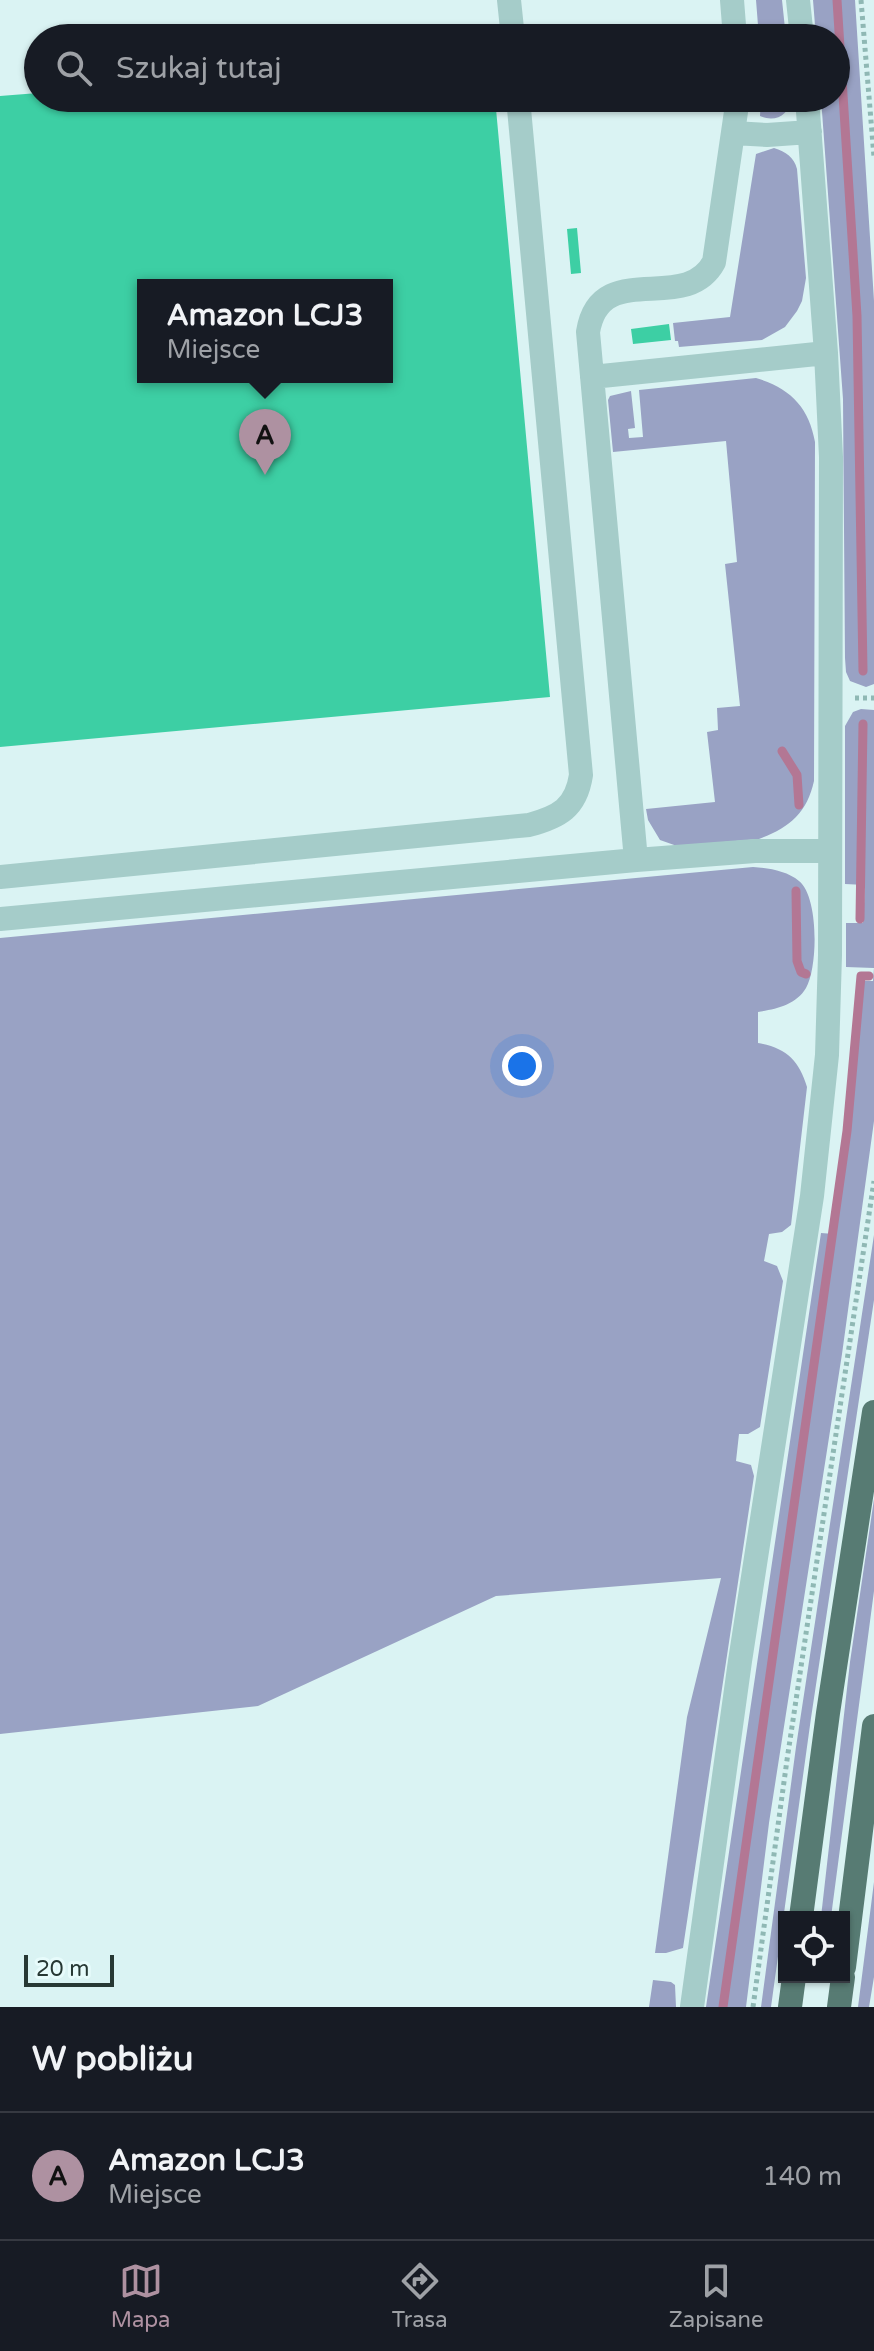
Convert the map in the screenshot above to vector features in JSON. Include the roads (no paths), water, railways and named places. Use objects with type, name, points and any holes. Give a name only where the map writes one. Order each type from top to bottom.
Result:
[{"type":"main road","points":[[802,1911],[828,1713],[874,1412]]},
{"type":"main road","points":[[850,1919],[874,1726]]},
{"type":"main road","points":[[790,2007],[793,1983]]},
{"type":"main road","points":[[839,2007],[842,1983]]},
{"type":"street","points":[[509,0],[512,24]]},
{"type":"street","points":[[732,0],[734,24]]},
{"type":"street","points":[[798,0],[801,24]]},
{"type":"street","points":[[0,877],[529,825],[555,818],[569,806],[579,787],[581,775],[519,112]]},
{"type":"street","points":[[636,860],[588,332],[597,305],[607,297],[623,292],[696,284],[708,274],[714,262],[736,112]]},
{"type":"street","points":[[692,2007],[823,1107],[830,955],[831,457],[808,112]]},
{"type":"street","points":[[733,133],[767,135],[810,132]]},
{"type":"street","points":[[592,377],[826,353]]},
{"type":"street","points":[[0,919],[636,860],[755,851],[829,851]]},
{"type":"waterway","points":[[837,0],[839,24]]},
{"type":"waterway","points":[[844,112],[857,316],[863,671]]},
{"type":"waterway","points":[[860,919],[863,724]]},
{"type":"waterway","points":[[782,751],[797,775],[799,805]]},
{"type":"waterway","points":[[796,891],[797,961],[801,972],[806,974]]},
{"type":"waterway","points":[[723,2007],[847,1131],[861,976],[869,976]]},
{"type":"place","name":"Amazon LCJ3","points":[[265,475]]}]
